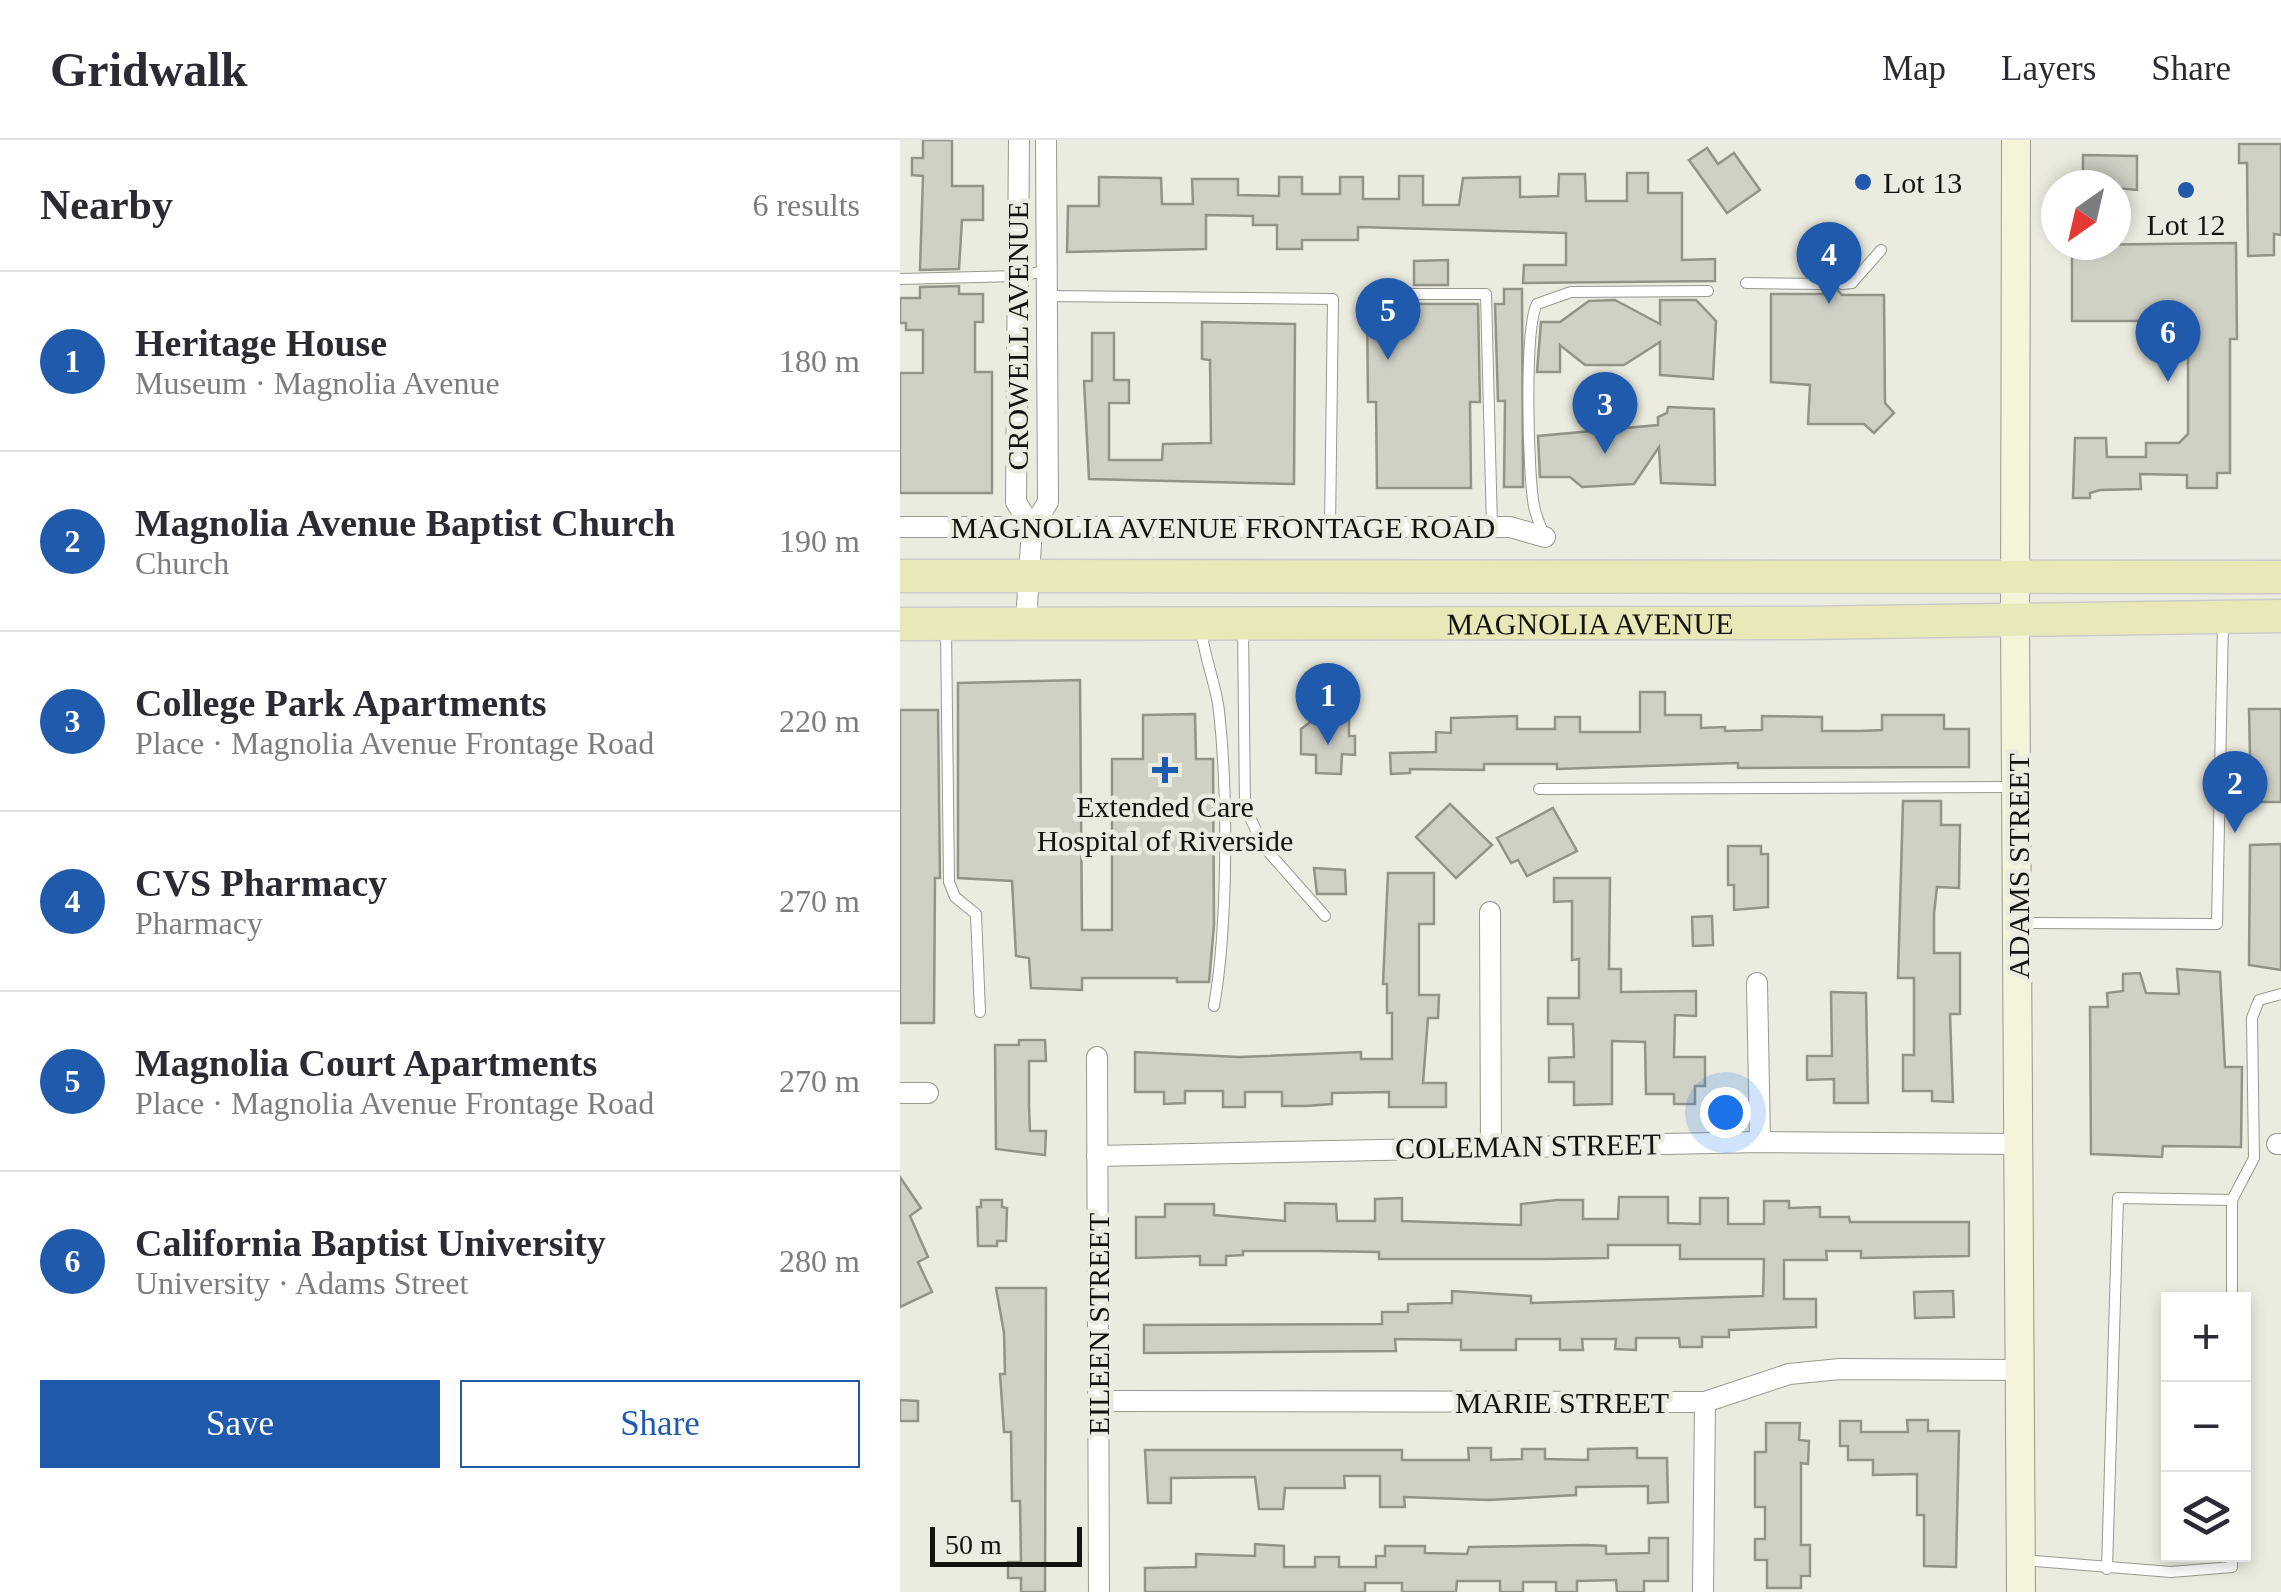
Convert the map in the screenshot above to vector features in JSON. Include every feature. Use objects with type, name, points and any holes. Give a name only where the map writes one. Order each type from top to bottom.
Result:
[{"type":"main road","name":"ADAMS STREET","points":[[2016,140],[2014,617],[2022,1592]]},
{"type":"main road","name":"MAGNOLIA AVENUE","points":[[900,576],[2281,577]]},
{"type":"main road","name":"MAGNOLIA AVENUE","points":[[900,624],[1802,623],[2281,616]]},
{"type":"street","name":"CROWELL AVENUE","points":[[1019,140],[1016,502],[1032,528]]},
{"type":"street","name":"CROWELL AVENUE","points":[[1026,622],[1032,528],[1048,502],[1046,140]]},
{"type":"street","name":"MAGNOLIA AVENUE FRONTAGE ROAD","points":[[900,526],[1510,526],[1545,537]]},
{"type":"street","points":[[1490,912],[1492,1146]]},
{"type":"street","points":[[1757,983],[1760,1142]]},
{"type":"street","name":"EILEEN STREET","points":[[1097,1057],[1100,1592]]},
{"type":"street","points":[[900,1093],[928,1093]]},
{"type":"street","name":"COLEMAN STREET","points":[[1097,1156],[1760,1142],[2020,1144]]},
{"type":"street","name":"MARIE STREET","points":[[1099,1401],[1705,1402],[1789,1374],[1840,1369],[2021,1370]]},
{"type":"street","points":[[1703,1592],[1705,1402]]},
{"type":"lane","points":[[1842,284],[1852,283],[1881,250]]},
{"type":"lane","points":[[900,279],[1016,276],[1047,271]]},
{"type":"lane","points":[[1746,283],[1824,284]]},
{"type":"lane","points":[[1545,537],[1534,508],[1532,480],[1530,343],[1537,304],[1571,292],[1708,291]]},
{"type":"lane","points":[[1383,294],[1486,294],[1492,527]]},
{"type":"lane","points":[[1048,296],[1334,299],[1330,528]]},
{"type":"lane","points":[[2018,924],[2217,924],[2223,616]]},
{"type":"lane","points":[[1200,622],[1205,666],[1219,708],[1220,972],[1214,1006]]},
{"type":"lane","points":[[1243,622],[1245,807],[1264,847],[1324,916]]},
{"type":"lane","points":[[946,623],[949,882],[955,897],[976,914],[980,1012]]},
{"type":"lane","points":[[1539,789],[2018,788]]},
{"type":"lane","points":[[2232,1292],[2232,1200],[2254,1158],[2252,1018],[2259,1000],[2281,994]]},
{"type":"lane","points":[[2106,1569],[2118,1198],[2232,1200]]},
{"type":"lane","points":[[2022,1560],[2171,1572],[2232,1567],[2232,1562]]},
{"type":"building","points":[[923,140],[952,140],[952,186],[983,186],[983,220],[962,220],[959,269],[920,270],[923,176],[912,175],[912,158],[923,158]]},
{"type":"building","points":[[2239,144],[2281,144],[2281,235],[2274,234],[2274,255],[2248,256],[2247,163],[2239,163]]},
{"type":"building","points":[[1707,148],[1718,164],[1734,153],[1760,190],[1727,213],[1689,160]]},
{"type":"building","points":[[2083,155],[2137,156],[2137,190],[2131,189],[2131,170],[2083,170]]},
{"type":"building","points":[[1627,173],[1648,173],[1648,193],[1682,193],[1682,260],[1715,259],[1715,281],[1523,283],[1524,265],[1566,265],[1566,233],[1358,227],[1358,240],[1302,240],[1302,249],[1277,249],[1277,225],[1253,225],[1253,216],[1206,215],[1206,249],[1067,252],[1068,206],[1099,206],[1099,177],[1161,178],[1162,204],[1193,204],[1192,179],[1238,179],[1238,195],[1279,196],[1279,177],[1302,177],[1302,194],[1340,194],[1340,177],[1363,177],[1363,199],[1399,199],[1399,176],[1423,176],[1423,205],[1459,205],[1463,178],[1520,177],[1520,197],[1558,196],[1559,174],[1585,174],[1586,201],[1627,201]]},
{"type":"building","points":[[2236,243],[2237,339],[2230,339],[2230,473],[2217,473],[2217,488],[2187,488],[2187,475],[2140,474],[2141,489],[2100,490],[2090,493],[2090,498],[2073,498],[2075,438],[2106,438],[2107,457],[2146,457],[2146,443],[2179,443],[2188,434],[2188,342],[2170,342],[2170,321],[2072,321],[2072,260],[2131,260],[2131,244]]},
{"type":"building","points":[[1448,260],[1448,285],[1414,285],[1414,261]]},
{"type":"building","points":[[1829,278],[1836,278],[1834,286],[1842,295],[1884,295],[1885,403],[1894,413],[1874,433],[1864,424],[1808,424],[1810,385],[1771,382],[1771,294],[1823,294],[1831,288]]},
{"type":"building","points":[[959,286],[959,294],[983,294],[983,322],[975,322],[975,372],[992,372],[992,493],[900,493],[900,373],[923,373],[923,330],[906,330],[906,323],[900,323],[900,298],[920,298],[920,287]]},
{"type":"building","points":[[1504,289],[1522,289],[1523,487],[1504,487],[1505,401],[1498,401],[1495,304],[1504,304]]},
{"type":"building","points":[[1615,300],[1660,324],[1660,300],[1696,300],[1716,321],[1713,379],[1660,375],[1660,342],[1624,365],[1585,365],[1560,345],[1560,372],[1537,372],[1541,322],[1560,322],[1589,301]]},
{"type":"building","points":[[1367,304],[1478,304],[1480,402],[1470,402],[1471,488],[1377,488],[1376,402],[1368,402]]},
{"type":"building","points":[[1202,322],[1295,324],[1294,484],[1089,479],[1084,381],[1092,381],[1092,333],[1114,333],[1114,380],[1129,380],[1129,403],[1109,403],[1109,460],[1162,460],[1163,444],[1211,443],[1210,360],[1202,359]]},
{"type":"building","points":[[1668,407],[1714,409],[1715,485],[1661,483],[1659,447],[1634,484],[1582,487],[1570,477],[1540,477],[1538,436],[1658,425],[1658,417],[1667,413]]},
{"type":"building","points":[[1080,680],[1082,930],[1112,930],[1112,759],[1143,759],[1143,715],[1195,714],[1196,759],[1213,759],[1214,925],[1209,982],[1082,978],[1082,990],[1031,988],[1029,958],[1016,956],[1012,881],[958,878],[958,683]]},
{"type":"building","points":[[1640,692],[1665,692],[1665,715],[1701,715],[1701,728],[1725,727],[1725,731],[1762,730],[1762,716],[1822,717],[1822,731],[1860,731],[1882,730],[1882,715],[1944,715],[1944,729],[1969,729],[1969,767],[1738,768],[1738,763],[1557,769],[1557,764],[1484,764],[1484,770],[1410,769],[1410,773],[1391,774],[1390,753],[1436,752],[1436,732],[1451,733],[1451,718],[1517,716],[1517,729],[1555,729],[1555,717],[1580,717],[1580,732],[1640,732]]},
{"type":"building","points":[[2249,709],[2281,709],[2281,802],[2251,802]]},
{"type":"building","points":[[900,710],[938,710],[940,878],[935,878],[934,1023],[900,1023]]},
{"type":"building","points":[[1330,715],[1349,716],[1349,736],[1355,736],[1355,755],[1342,754],[1341,774],[1316,773],[1316,755],[1301,754],[1301,729],[1314,719],[1330,720]]},
{"type":"building","points":[[1903,801],[1941,801],[1941,825],[1960,825],[1959,888],[1937,887],[1934,913],[1934,953],[1960,953],[1960,1014],[1950,1014],[1953,1102],[1932,1101],[1932,1091],[1903,1091],[1903,1055],[1914,1055],[1914,978],[1898,978]]},
{"type":"building","points":[[1450,804],[1492,845],[1456,878],[1416,837]]},
{"type":"building","points":[[1553,808],[1577,851],[1527,876],[1518,860],[1511,863],[1497,838]]},
{"type":"building","points":[[2281,844],[2281,970],[2249,965],[2250,845]]},
{"type":"building","points":[[1728,846],[1761,846],[1761,854],[1768,854],[1768,907],[1734,910],[1734,885],[1728,885]]},
{"type":"building","points":[[1314,868],[1345,870],[1346,894],[1317,894]]},
{"type":"building","points":[[1388,873],[1434,873],[1434,924],[1419,924],[1419,995],[1439,995],[1438,1018],[1428,1018],[1423,1083],[1446,1083],[1446,1107],[1389,1107],[1389,1092],[1332,1093],[1332,1104],[1282,1106],[1282,1092],[1245,1092],[1245,1107],[1223,1107],[1223,1091],[1185,1091],[1185,1103],[1164,1104],[1164,1092],[1135,1092],[1135,1052],[1239,1057],[1361,1052],[1361,1059],[1392,1059],[1392,1013],[1387,1013],[1387,984],[1383,984]]},
{"type":"building","points":[[1554,878],[1610,878],[1609,969],[1621,969],[1621,992],[1696,991],[1696,1016],[1675,1015],[1674,1057],[1705,1057],[1705,1086],[1695,1086],[1695,1104],[1674,1104],[1674,1094],[1646,1094],[1645,1042],[1612,1041],[1612,1104],[1574,1105],[1574,1082],[1549,1082],[1549,1058],[1574,1057],[1573,1024],[1548,1024],[1548,998],[1579,998],[1579,959],[1572,960],[1572,901],[1554,902]]},
{"type":"building","points":[[1712,916],[1713,945],[1693,946],[1692,917]]},
{"type":"building","points":[[2177,969],[2220,972],[2225,1067],[2242,1067],[2241,1147],[2163,1146],[2162,1157],[2091,1154],[2090,1007],[2108,1007],[2107,993],[2123,991],[2123,974],[2140,973],[2146,993],[2179,994]]},
{"type":"building","points":[[1831,992],[1866,993],[1868,1103],[1834,1103],[1834,1079],[1807,1080],[1807,1056],[1832,1056]]},
{"type":"building","points":[[1019,1040],[1045,1040],[1046,1061],[1029,1061],[1029,1105],[1030,1131],[1046,1131],[1045,1155],[996,1149],[995,1045],[1019,1045]]},
{"type":"building","points":[[900,1177],[921,1208],[910,1216],[928,1257],[918,1262],[932,1292],[900,1307]]},
{"type":"building","points":[[1619,1197],[1668,1197],[1668,1223],[1700,1224],[1700,1198],[1728,1198],[1728,1224],[1764,1224],[1764,1201],[1789,1201],[1789,1208],[1820,1207],[1820,1217],[1849,1217],[1850,1222],[1969,1222],[1969,1256],[1861,1258],[1861,1251],[1826,1251],[1827,1260],[1784,1260],[1784,1299],[1816,1299],[1816,1327],[1729,1330],[1729,1337],[1702,1337],[1702,1347],[1680,1347],[1679,1338],[1636,1338],[1636,1350],[1615,1349],[1616,1339],[1582,1339],[1583,1350],[1560,1350],[1560,1339],[1516,1339],[1516,1350],[1461,1350],[1461,1340],[1395,1339],[1396,1351],[1144,1353],[1144,1325],[1382,1324],[1382,1312],[1408,1312],[1408,1304],[1452,1303],[1452,1291],[1531,1296],[1531,1303],[1763,1296],[1764,1259],[1680,1259],[1680,1245],[1608,1245],[1608,1258],[1379,1259],[1379,1252],[1243,1251],[1243,1255],[1226,1256],[1226,1265],[1200,1265],[1200,1256],[1136,1258],[1136,1217],[1165,1217],[1165,1204],[1214,1204],[1214,1215],[1285,1221],[1285,1203],[1336,1204],[1337,1221],[1375,1221],[1375,1199],[1402,1198],[1402,1221],[1521,1225],[1521,1204],[1557,1200],[1583,1200],[1583,1219],[1618,1219]]},
{"type":"building","points":[[981,1200],[1002,1200],[1002,1207],[1007,1208],[1006,1241],[997,1241],[997,1246],[978,1246],[977,1207],[981,1207]]},
{"type":"building","points":[[996,1288],[1046,1288],[1045,1592],[1021,1592],[1021,1578],[1008,1578],[1008,1562],[1021,1562],[1020,1501],[1012,1501],[1011,1432],[1004,1432],[1000,1374],[1005,1374],[1004,1333]]},
{"type":"building","points":[[1953,1291],[1954,1317],[1915,1318],[1914,1292]]},
{"type":"building","points":[[900,1400],[918,1401],[918,1421],[900,1421]]},
{"type":"building","points":[[1907,1420],[1928,1420],[1928,1431],[1959,1431],[1956,1567],[1924,1566],[1924,1515],[1917,1515],[1917,1474],[1873,1475],[1873,1460],[1848,1460],[1848,1446],[1840,1446],[1840,1421],[1861,1421],[1861,1432],[1908,1432]]},
{"type":"building","points":[[1766,1423],[1800,1423],[1799,1440],[1809,1441],[1808,1464],[1801,1463],[1801,1545],[1810,1545],[1810,1576],[1801,1576],[1801,1588],[1767,1588],[1767,1560],[1755,1560],[1755,1539],[1765,1539],[1765,1507],[1755,1507],[1755,1452],[1766,1452]]},
{"type":"building","points":[[1468,1448],[1491,1448],[1491,1460],[1522,1459],[1522,1449],[1545,1449],[1545,1459],[1588,1460],[1588,1449],[1637,1448],[1637,1458],[1667,1458],[1668,1502],[1648,1503],[1648,1486],[1576,1487],[1576,1495],[1489,1500],[1404,1497],[1405,1507],[1380,1507],[1380,1476],[1344,1476],[1345,1488],[1285,1488],[1283,1509],[1259,1509],[1255,1477],[1171,1478],[1171,1503],[1148,1503],[1145,1450],[1402,1450],[1402,1460],[1469,1460]]},
{"type":"building","points":[[1649,1538],[1668,1538],[1668,1581],[1644,1581],[1644,1592],[1617,1592],[1616,1580],[1577,1581],[1577,1592],[1556,1592],[1556,1582],[1523,1582],[1523,1592],[1500,1592],[1500,1581],[1457,1581],[1456,1592],[1402,1592],[1402,1583],[1365,1583],[1365,1592],[1145,1592],[1145,1568],[1196,1567],[1196,1554],[1255,1556],[1255,1544],[1284,1546],[1284,1567],[1315,1567],[1315,1557],[1339,1557],[1339,1567],[1376,1567],[1376,1556],[1385,1556],[1385,1546],[1425,1546],[1425,1553],[1467,1554],[1469,1547],[1587,1545],[1606,1546],[1606,1554],[1649,1553]]},
{"type":"place","name":"Lot 13","points":[[1863,182]]},
{"type":"place","name":"Lot 12","points":[[2186,190]]},
{"type":"place","name":"CVS Pharmacy","points":[[1829,304]]},
{"type":"place","name":"Magnolia Court Apartments","points":[[1388,360]]},
{"type":"place","name":"California Baptist University","points":[[2168,382]]},
{"type":"place","name":"College Park Apartments","points":[[1605,454]]},
{"type":"place","name":"Heritage House","points":[[1328,745]]},
{"type":"place","name":"Extended Care Hospital of Riverside","points":[[1165,770]]},
{"type":"place","name":"Magnolia Avenue Baptist Church","points":[[2235,833]]}]
